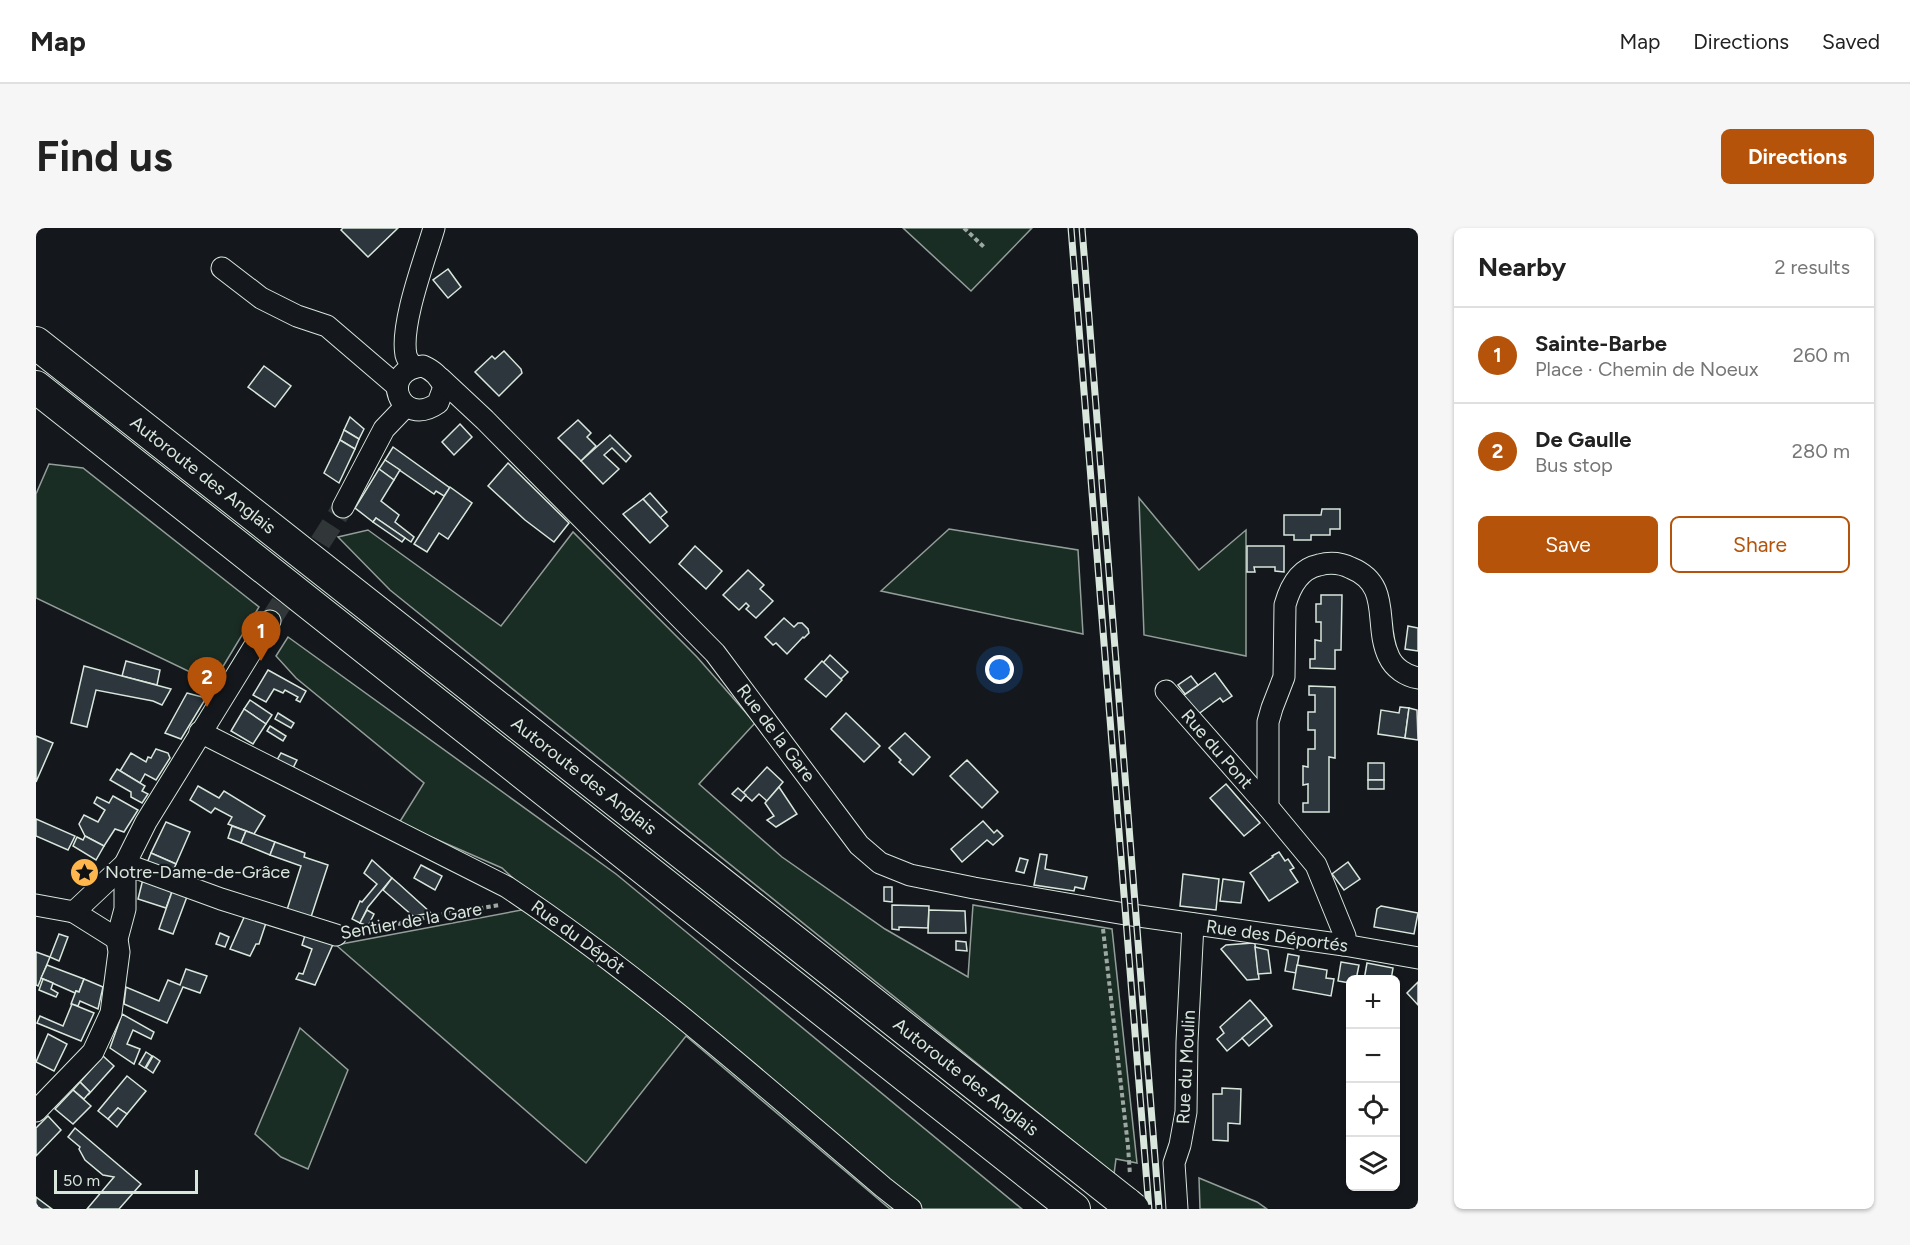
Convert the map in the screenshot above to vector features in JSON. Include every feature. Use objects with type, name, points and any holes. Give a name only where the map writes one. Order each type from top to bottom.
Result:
[{"type":"highway","name":"Autoroute des Anglais","points":[[36,343],[1130,1199]]},
{"type":"highway","name":"Autoroute des Anglais","points":[[36,387],[1074,1209]]},
{"type":"street","points":[[413,367],[406,357],[405,338],[413,296],[434,228]]},
{"type":"street","points":[[222,268],[261,298],[297,316],[327,326],[397,386]]},
{"type":"street","points":[[423,366],[433,370],[440,378],[444,387],[438,403],[423,410],[414,410],[401,401],[397,386],[406,370],[423,366]]},
{"type":"street","name":"Rue de la Gare","points":[[440,378],[485,420],[715,652],[859,845],[880,863],[910,874],[942,881],[1136,915]]},
{"type":"street","points":[[343,507],[384,429],[406,406]]},
{"type":"street","points":[[431,407],[460,410],[485,420]]},
{"type":"street","name":"Rue du Pont","points":[[1268,807],[1268,722],[1284,677],[1285,605],[1292,586],[1304,572],[1320,564],[1335,563],[1348,566],[1366,576],[1376,592],[1385,646],[1390,659],[1398,669],[1418,678]]},
{"type":"street","points":[[74,912],[125,864],[146,822],[270,621]]},
{"type":"street","name":"Rue du Pont","points":[[1166,691],[1316,865],[1345,936],[1344,945]]},
{"type":"street","name":"Rue du Dépôt","points":[[200,732],[507,887],[528,901],[603,954],[694,1025],[911,1209]]},
{"type":"street","points":[[36,1111],[93,1052],[111,1013],[119,952],[117,939],[125,909],[125,864]]},
{"type":"street","name":"Sentier de la Gare","points":[[125,864],[221,899],[336,935]]},
{"type":"street","points":[[36,905],[74,912],[117,939]]},
{"type":"street","name":"Rue des Déportés","points":[[1136,915],[1418,958]]},
{"type":"street","name":"Rue du Moulin","points":[[1177,1209],[1174,1163],[1186,1112],[1193,924]]},
{"type":"path","points":[[964,228],[985,248]]},
{"type":"path","name":"Sentier de la Gare","points":[[336,935],[364,933],[437,915],[528,901]]},
{"type":"path","points":[[1101,910],[1128,1146],[1130,1199]]},
{"type":"green space","points":[[903,228],[1032,228],[971,291]]},
{"type":"green space","points":[[49,464],[83,468],[259,607],[213,683],[36,598],[36,494]]},
{"type":"green space","points":[[1139,498],[1199,570],[1246,530],[1246,656],[1144,635]]},
{"type":"green space","points":[[949,529],[1078,550],[1083,634],[881,591]]},
{"type":"green space","points":[[368,530],[501,626],[573,532],[697,657],[755,723],[699,784],[782,857],[885,929],[968,977],[973,905],[1112,929],[1137,1163],[1116,1159],[1114,1174],[390,590],[338,537]]},
{"type":"green space","points":[[288,637],[616,874],[1022,1209],[890,1209],[686,1036],[586,1163],[336,945],[543,906],[502,868],[399,823],[424,783],[296,678],[276,656]]},
{"type":"green space","points":[[300,1028],[348,1070],[308,1169],[281,1157],[255,1134]]},
{"type":"green space","points":[[1199,1178],[1257,1202],[1267,1209],[1200,1209]]},
{"type":"building","points":[[343,228],[398,228],[368,257],[341,230]]},
{"type":"building","points":[[448,269],[461,287],[448,298],[433,280]]},
{"type":"building","points":[[504,351],[522,373],[499,396],[475,372],[492,356],[495,359]]},
{"type":"building","points":[[264,366],[291,386],[275,407],[248,387]]},
{"type":"building","points":[[350,417],[364,429],[359,439],[344,430]]},
{"type":"building","points":[[578,420],[591,433],[587,437],[596,446],[581,461],[558,438]]},
{"type":"building","points":[[460,424],[472,437],[454,455],[442,442]]},
{"type":"building","points":[[344,430],[359,439],[355,449],[340,440]]},
{"type":"building","points":[[610,435],[631,456],[626,462],[612,448],[604,455],[619,469],[603,484],[581,461]]},
{"type":"building","points":[[340,440],[355,449],[339,483],[324,473]]},
{"type":"building","points":[[393,447],[450,488],[444,496],[436,491],[434,494],[385,460]]},
{"type":"building","points":[[385,460],[400,470],[394,480],[379,469]]},
{"type":"building","points":[[508,463],[569,523],[554,542],[525,520],[488,486]]},
{"type":"building","points":[[379,469],[394,480],[381,501],[399,515],[395,522],[414,537],[411,542],[376,518],[373,522],[355,508]]},
{"type":"building","points":[[450,487],[472,503],[448,539],[439,533],[427,552],[414,544]]},
{"type":"building","points":[[650,493],[667,512],[660,518],[643,499]]},
{"type":"building","points":[[643,499],[668,526],[650,543],[623,514]]},
{"type":"building","points":[[1322,509],[1340,509],[1340,529],[1330,529],[1330,535],[1311,535],[1311,540],[1294,540],[1294,535],[1284,535],[1284,515],[1321,515]]},
{"type":"building","points":[[376,518],[405,538],[402,542],[373,522]]},
{"type":"building","points":[[695,546],[722,571],[706,589],[679,564]]},
{"type":"building","points":[[1247,546],[1284,546],[1284,572],[1275,571],[1275,567],[1254,567],[1255,572],[1247,572]]},
{"type":"building","points":[[748,570],[764,585],[760,589],[773,601],[756,618],[746,609],[749,606],[746,603],[739,610],[723,595]]},
{"type":"building","points":[[1321,595],[1342,595],[1341,650],[1335,650],[1335,669],[1310,668],[1310,659],[1315,659],[1315,640],[1321,641],[1321,622],[1316,622],[1316,604],[1321,604]]},
{"type":"building","points":[[784,618],[794,627],[802,623],[809,633],[787,654],[776,643],[773,645],[765,637]]},
{"type":"building","points":[[1408,626],[1418,628],[1418,651],[1405,649]]},
{"type":"building","points":[[830,655],[848,672],[841,679],[823,663]]},
{"type":"building","points":[[126,661],[160,670],[157,685],[122,676]]},
{"type":"building","points":[[822,661],[842,680],[826,697],[805,679]]},
{"type":"building","points":[[84,666],[171,689],[162,705],[153,701],[96,690],[87,727],[71,723]]},
{"type":"building","points":[[268,670],[306,691],[300,702],[296,700],[298,697],[285,690],[283,693],[274,689],[266,702],[253,695]]},
{"type":"building","points":[[1215,673],[1232,696],[1223,702],[1220,698],[1197,715],[1183,696]]},
{"type":"building","points":[[1191,676],[1198,685],[1185,694],[1178,685]]},
{"type":"building","points":[[1309,686],[1335,687],[1335,758],[1329,757],[1329,812],[1303,812],[1303,803],[1308,803],[1308,784],[1303,785],[1303,766],[1308,767],[1308,749],[1315,749],[1315,730],[1308,730],[1308,712],[1315,712],[1315,695],[1309,695]]},
{"type":"building","points":[[187,693],[206,698],[181,739],[165,733]]},
{"type":"building","points":[[250,700],[272,715],[266,724],[244,709]]},
{"type":"building","points":[[1400,707],[1409,708],[1405,738],[1378,734],[1381,710],[1399,713]]},
{"type":"building","points":[[1409,708],[1417,710],[1418,740],[1405,738]]},
{"type":"building","points":[[244,709],[266,724],[253,744],[231,731]]},
{"type":"building","points":[[278,713],[294,723],[291,728],[275,719]]},
{"type":"building","points":[[846,713],[880,746],[864,762],[831,729]]},
{"type":"building","points":[[270,726],[286,736],[283,741],[267,731]]},
{"type":"building","points":[[905,733],[930,757],[913,775],[899,762],[901,760],[889,748]]},
{"type":"building","points":[[36,736],[53,743],[36,782]]},
{"type":"building","points":[[156,749],[168,753],[170,758],[156,780],[145,774],[140,783],[120,771],[131,753],[146,762]]},
{"type":"building","points":[[281,753],[297,760],[293,768],[277,760]]},
{"type":"building","points":[[967,760],[998,792],[982,808],[950,776]]},
{"type":"building","points":[[1368,763],[1384,763],[1384,780],[1368,780]]},
{"type":"building","points":[[767,767],[783,782],[767,801],[759,794],[752,801],[743,793]]},
{"type":"building","points":[[117,769],[145,786],[142,791],[148,794],[142,803],[131,797],[131,792],[110,780]]},
{"type":"building","points":[[1368,780],[1384,780],[1384,789],[1368,789]]},
{"type":"building","points":[[1226,784],[1260,823],[1244,836],[1210,798]]},
{"type":"building","points":[[198,786],[219,798],[224,791],[265,816],[254,834],[228,824],[232,817],[215,808],[211,813],[190,800]]},
{"type":"building","points":[[779,787],[797,814],[776,827],[767,820],[774,816],[765,803]]},
{"type":"building","points":[[738,788],[746,795],[741,801],[732,794]]},
{"type":"building","points":[[113,796],[138,810],[124,832],[115,829],[104,846],[85,836],[79,824],[84,815],[98,822],[105,810],[94,803],[97,797],[109,803]]},
{"type":"building","points":[[36,819],[75,836],[68,850],[36,836]]},
{"type":"building","points":[[983,821],[994,833],[997,830],[1003,836],[993,845],[987,840],[962,862],[951,849]]},
{"type":"building","points":[[166,822],[190,832],[176,864],[151,853]]},
{"type":"building","points":[[232,826],[246,831],[241,843],[228,838]]},
{"type":"building","points":[[246,831],[275,842],[270,855],[241,843]]},
{"type":"building","points":[[85,836],[104,846],[96,860],[73,846],[77,837],[83,840]]},
{"type":"building","points":[[275,842],[305,853],[304,857],[328,865],[310,920],[286,913],[301,866],[270,855]]},
{"type":"building","points":[[1279,852],[1294,868],[1290,870],[1298,882],[1269,901],[1250,873]]},
{"type":"building","points":[[151,853],[176,864],[171,876],[145,868]]},
{"type":"building","points":[[1040,854],[1047,855],[1045,869],[1087,877],[1084,889],[1075,887],[1074,891],[1034,885]]},
{"type":"building","points":[[1020,858],[1028,860],[1024,873],[1016,871]]},
{"type":"building","points":[[372,860],[392,878],[368,907],[360,923],[352,919],[360,901],[362,902],[377,884],[364,873]]},
{"type":"building","points":[[1348,862],[1360,879],[1344,890],[1332,874]]},
{"type":"building","points":[[421,865],[442,876],[435,890],[414,878]]},
{"type":"building","points":[[1183,874],[1219,879],[1216,910],[1180,906]]},
{"type":"building","points":[[392,878],[431,913],[413,916],[383,890]]},
{"type":"building","points":[[143,879],[173,889],[166,908],[138,899]]},
{"type":"building","points":[[1223,879],[1244,882],[1241,903],[1220,901]]},
{"type":"building","points":[[884,887],[892,887],[892,902],[884,901]]},
{"type":"building","points":[[173,889],[188,894],[173,934],[159,929]]},
{"type":"building","points":[[892,905],[929,906],[928,928],[899,927],[899,930],[892,929]]},
{"type":"building","points":[[1381,906],[1418,913],[1414,934],[1374,927],[1377,909]]},
{"type":"building","points":[[367,910],[374,914],[368,926],[360,923]]},
{"type":"building","points":[[929,910],[965,911],[966,933],[928,933]]},
{"type":"building","points":[[246,913],[267,920],[259,944],[256,944],[250,956],[230,949]]},
{"type":"building","points":[[306,932],[334,942],[315,985],[296,979],[299,973],[303,974],[312,949],[302,945]]},
{"type":"building","points":[[220,933],[229,937],[225,947],[216,944]]},
{"type":"building","points":[[59,934],[68,937],[59,961],[50,957]]},
{"type":"building","points":[[956,941],[966,942],[967,951],[956,950]]},
{"type":"building","points":[[1255,944],[1259,979],[1247,980],[1221,949],[1226,945]]},
{"type":"building","points":[[1255,947],[1268,950],[1271,973],[1258,974]]},
{"type":"building","points":[[36,952],[50,957],[38,986],[36,985]]},
{"type":"building","points":[[1288,954],[1299,956],[1296,973],[1285,971]]},
{"type":"building","points":[[1341,962],[1359,965],[1357,975],[1346,975],[1346,982],[1338,981]]},
{"type":"building","points":[[1367,963],[1393,968],[1392,975],[1365,975]]},
{"type":"building","points":[[47,965],[84,979],[79,992],[75,993],[41,978]]},
{"type":"building","points":[[1297,965],[1327,970],[1326,978],[1334,979],[1331,996],[1293,989]]},
{"type":"building","points":[[186,969],[207,976],[200,993],[183,987],[167,1023],[124,1004],[126,987],[159,1001],[168,980],[180,985]]},
{"type":"building","points":[[43,979],[53,983],[51,989],[58,993],[56,997],[39,990]]},
{"type":"building","points":[[84,979],[103,987],[98,1009],[80,1001],[78,1006],[71,1004]]},
{"type":"building","points":[[1418,982],[1418,1005],[1407,993]]},
{"type":"building","points":[[1250,1000],[1266,1018],[1227,1051],[1217,1039],[1224,1033],[1220,1027]]},
{"type":"building","points":[[72,1004],[94,1013],[81,1041],[37,1023],[40,1016],[63,1026]]},
{"type":"building","points":[[122,1014],[154,1032],[151,1039],[133,1030],[127,1044],[140,1049],[134,1064],[110,1048]]},
{"type":"building","points":[[1266,1018],[1272,1026],[1249,1046],[1242,1038]]},
{"type":"building","points":[[48,1034],[67,1044],[54,1071],[36,1062]]},
{"type":"building","points":[[146,1052],[152,1056],[145,1068],[139,1064]]},
{"type":"building","points":[[103,1056],[114,1066],[88,1095],[90,1092],[80,1082]]},
{"type":"building","points":[[153,1056],[160,1061],[153,1073],[146,1068]]},
{"type":"building","points":[[127,1076],[146,1091],[127,1114],[118,1108],[108,1119],[98,1111]]},
{"type":"building","points":[[80,1082],[90,1092],[84,1099],[73,1090]]},
{"type":"building","points":[[1222,1088],[1241,1089],[1240,1124],[1228,1123],[1228,1141],[1213,1140],[1213,1094],[1222,1094]]},
{"type":"building","points":[[73,1090],[91,1106],[73,1124],[55,1109]]},
{"type":"building","points":[[118,1108],[127,1114],[117,1127],[108,1119]]},
{"type":"building","points":[[48,1116],[61,1130],[36,1156],[36,1128]]},
{"type":"building","points":[[75,1128],[141,1184],[119,1209],[87,1209],[114,1177],[103,1175],[85,1160],[80,1147],[68,1137]]},
{"type":"building","points":[[36,1197],[52,1209],[36,1209]]},
{"type":"tunnel","points":[[270,621],[343,507]]},
{"type":"railway","points":[[1071,228],[1149,1209]]},
{"type":"railway","points":[[1082,228],[1159,1209]]},
{"type":"place","name":"Sainte-Barbe","points":[[261,661]]},
{"type":"place","name":"De Gaulle","points":[[207,707]]},
{"type":"place","name":"Notre-Dame-de-Grâce","points":[[84,872]]}]
